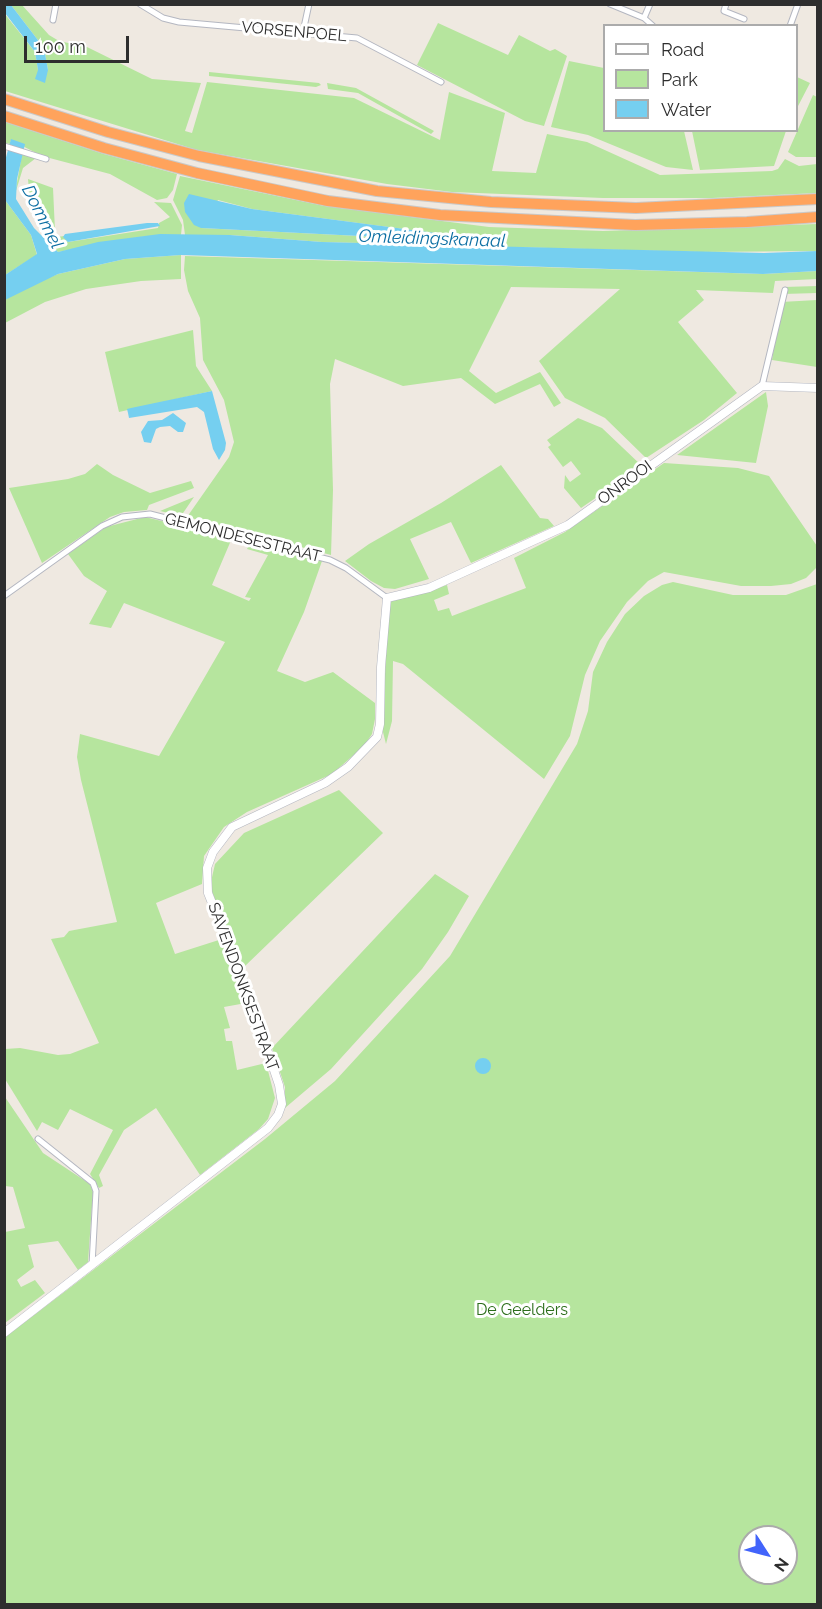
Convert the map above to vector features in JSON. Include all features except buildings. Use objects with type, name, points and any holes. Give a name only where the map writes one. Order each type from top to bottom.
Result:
[{"type":"highway","points":[[4,99],[108,132],[199,156],[377,191],[491,202],[636,208],[818,199]]},
{"type":"highway","points":[[4,116],[104,148],[198,173],[328,201],[440,215],[635,225],[747,222],[818,217]]},
{"type":"street","points":[[53,20],[56,4]]},
{"type":"street","name":"VORSENPOEL","points":[[140,4],[171,21],[357,38],[441,82]]},
{"type":"street","points":[[303,32],[309,4]]},
{"type":"street","points":[[610,4],[644,18],[651,24]]},
{"type":"street","points":[[644,18],[650,4]]},
{"type":"street","points":[[726,4],[724,11],[744,19]]},
{"type":"street","points":[[791,24],[798,4]]},
{"type":"street","points":[[6,146],[46,159]]},
{"type":"street","points":[[785,290],[762,386],[818,388]]},
{"type":"street","name":"ONROOI","points":[[387,598],[429,588],[568,525],[762,386]]},
{"type":"street","name":"GEMONDESESTRAAT","points":[[4,596],[102,526],[122,517],[150,514],[330,560],[346,568],[387,598]]},
{"type":"street","name":"SAVENDONKSESTRAAT","points":[[4,1333],[268,1128],[278,1115],[282,1104],[279,1085],[247,990],[208,893],[207,868],[213,852],[232,827],[325,783],[348,767],[377,737],[380,724],[381,667],[387,598]]},
{"type":"street","points":[[38,1139],[93,1183],[96,1191],[93,1265]]},
{"type":"green space","points":[[11,5],[22,5],[49,35],[59,41],[87,47],[152,79],[201,83],[185,131],[192,133],[207,82],[354,98],[440,140],[449,92],[505,113],[492,171],[536,173],[547,134],[587,142],[660,175],[772,171],[778,169],[785,159],[799,166],[817,164],[817,193],[712,198],[603,198],[452,192],[387,184],[197,150],[5,91],[4,13],[35,52],[38,70],[48,70],[44,48]]},
{"type":"green space","points":[[438,23],[508,55],[519,35],[550,51],[555,49],[567,56],[544,126],[525,121],[417,65]]},
{"type":"green space","points":[[569,61],[603,68],[603,132],[684,132],[693,170],[666,167],[588,135],[551,127]]},
{"type":"green space","points":[[209,72],[321,85],[316,87],[209,76]]},
{"type":"green space","points":[[798,77],[810,83],[798,106]]},
{"type":"green space","points":[[327,83],[356,88],[434,131],[431,134],[358,93],[328,89]]},
{"type":"green space","points":[[813,95],[817,97],[817,157],[796,157],[788,152]]},
{"type":"green space","points":[[5,122],[104,154],[177,174],[173,190],[167,198],[157,200],[110,174],[42,156],[11,140],[10,144],[5,143]]},
{"type":"green space","points":[[692,132],[786,132],[774,166],[700,170]]},
{"type":"green space","points":[[22,154],[36,158],[23,168],[15,194]]},
{"type":"green space","points":[[180,176],[325,206],[489,227],[603,231],[817,224],[817,251],[700,252],[322,242],[230,235],[185,235],[183,220],[173,200]],"holes":[[[218,200],[252,209],[457,236],[458,241],[201,228]]]},
{"type":"green space","points":[[28,179],[53,188],[55,231],[47,231],[31,212]]},
{"type":"green space","points":[[5,200],[31,235],[37,255],[5,275]]},
{"type":"green space","points":[[154,202],[171,203],[182,225],[181,235],[140,237],[58,252],[45,239],[64,236],[68,242],[158,228],[159,223],[170,217]]},
{"type":"green space","points":[[181,255],[181,279],[141,281],[86,289],[45,302],[5,323],[4,300],[35,283],[58,274],[125,259]]},
{"type":"green space","points":[[185,256],[763,274],[817,271],[818,279],[775,281],[773,293],[696,290],[704,300],[678,322],[737,393],[704,420],[646,458],[605,418],[565,398],[539,361],[620,289],[511,287],[469,371],[496,393],[540,372],[561,403],[554,407],[540,384],[495,404],[461,378],[403,386],[335,359],[330,384],[333,490],[331,555],[187,517],[229,457],[234,442],[224,400],[203,360],[200,318],[188,291],[184,270]]},
{"type":"green space","points":[[817,286],[817,293],[783,294],[784,287]]},
{"type":"green space","points":[[817,300],[817,367],[772,360],[781,302]]},
{"type":"green space","points":[[193,330],[196,366],[212,391],[119,412],[105,352]]},
{"type":"green space","points":[[766,392],[768,406],[756,463],[677,455]]},
{"type":"green space","points":[[578,418],[602,428],[642,466],[581,508],[564,488],[565,475],[570,482],[581,474],[571,461],[563,467],[548,447],[551,445],[547,440]]},
{"type":"green space","points":[[664,463],[738,468],[769,476],[817,546],[817,567],[806,578],[791,584],[771,586],[741,586],[664,572],[648,581],[627,602],[600,641],[585,675],[570,736],[544,779],[403,664],[393,661],[392,721],[386,744],[382,728],[389,602],[447,585],[449,594],[434,600],[438,611],[449,608],[452,616],[526,588],[514,558],[565,532]]},
{"type":"green space","points":[[97,464],[113,475],[150,493],[191,481],[194,488],[149,505],[147,510],[124,512],[110,517],[42,563],[9,488],[68,479],[85,474]]},
{"type":"green space","points":[[501,465],[540,518],[548,519],[554,526],[471,563],[451,522],[410,539],[429,579],[395,589],[384,588],[371,581],[345,561],[369,544]]},
{"type":"green space","points":[[194,497],[181,516],[160,511]]},
{"type":"green space","points":[[145,517],[232,538],[212,585],[249,601],[251,598],[245,597],[268,555],[247,549],[250,543],[322,561],[304,612],[277,671],[305,682],[333,672],[375,703],[375,719],[372,734],[364,746],[332,774],[247,812],[224,827],[204,856],[202,884],[156,903],[175,954],[222,939],[246,1003],[224,1007],[230,1028],[224,1029],[226,1041],[232,1041],[237,1070],[266,1063],[275,1098],[268,1119],[259,1129],[200,1175],[156,1108],[124,1130],[99,1175],[103,1186],[99,1188],[90,1174],[113,1130],[70,1109],[58,1130],[42,1122],[37,1131],[5,1079],[5,1049],[20,1048],[58,1055],[70,1054],[99,1043],[51,939],[64,937],[69,931],[117,922],[81,780],[77,757],[80,734],[159,756],[225,642],[124,603],[111,628],[89,624],[107,591],[84,576],[68,554],[106,527]]},
{"type":"green space","name":"De Geelders","points":[[673,582],[733,595],[786,595],[817,584],[817,1604],[5,1604],[4,1338],[265,1139],[335,1081],[450,956],[577,744],[588,711],[593,672],[607,642],[625,614],[644,596],[662,585]]},
{"type":"green space","points":[[339,790],[383,833],[244,967],[238,961],[210,886],[215,864],[244,833]]},
{"type":"green space","points":[[435,874],[469,896],[448,932],[422,969],[331,1069],[285,1108],[285,1087],[272,1048]]},
{"type":"green space","points":[[5,1097],[43,1153],[90,1184],[93,1192],[88,1262],[78,1270],[58,1241],[28,1245],[34,1267],[17,1280],[21,1287],[35,1280],[45,1293],[5,1323],[5,1232],[25,1228],[13,1187],[5,1186]]},
{"type":"water","points":[[4,5],[11,5],[44,48],[48,70],[45,83],[35,79],[38,70],[35,52],[5,13]]},
{"type":"water","points":[[11,139],[25,144],[17,179],[16,199],[34,228],[58,252],[98,242],[160,234],[230,235],[322,242],[764,253],[817,251],[817,271],[763,274],[181,255],[125,259],[58,274],[5,300],[5,275],[37,254],[31,235],[5,200],[5,161]]},
{"type":"water","name":"Omleidingskanaal","points":[[189,194],[252,209],[458,236],[459,241],[201,228],[194,225],[185,212],[184,203]]},
{"type":"water","points":[[158,223],[160,226],[68,242],[63,237],[65,234]]},
{"type":"water","points":[[212,391],[226,443],[219,460],[213,449],[204,412],[197,407],[129,418],[127,409]]},
{"type":"water","points":[[173,413],[186,423],[183,432],[178,432],[170,426],[160,427],[156,429],[151,443],[144,442],[141,432],[148,421],[162,420]]},
{"type":"water","points":[[480,1058],[486,1058],[491,1066],[489,1072],[480,1074],[475,1069],[475,1063]]},
{"type":"water label","name":"Dommel","points":[[42,217]]}]
